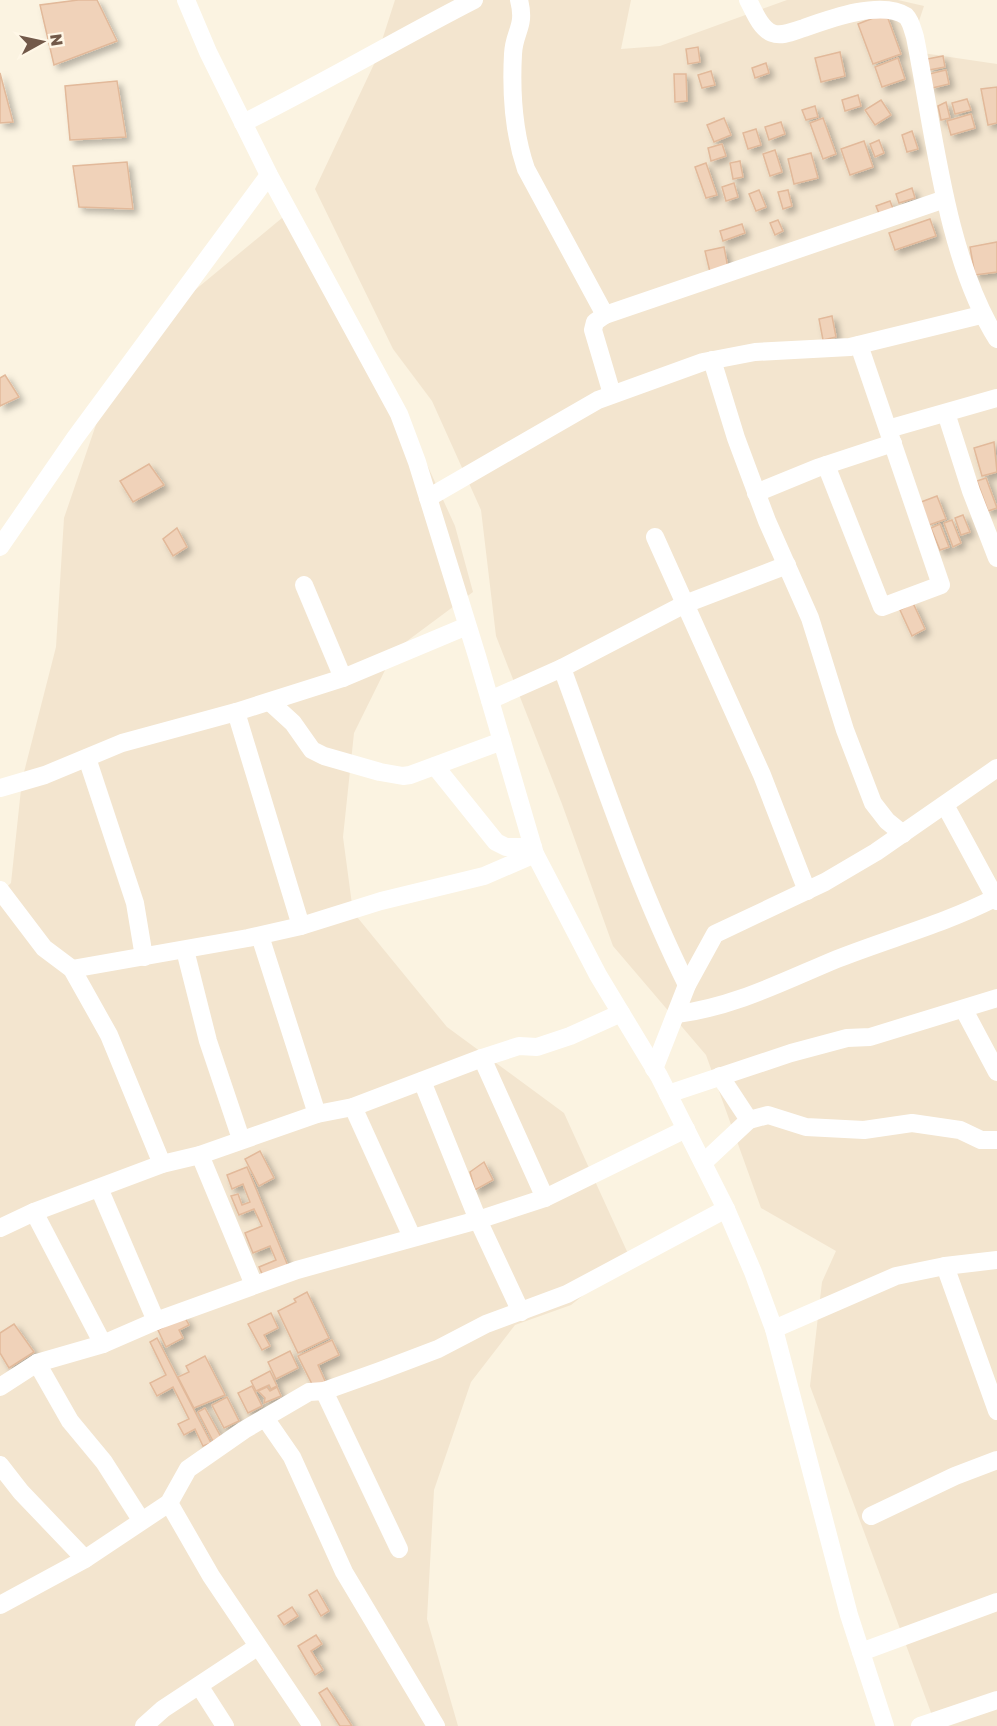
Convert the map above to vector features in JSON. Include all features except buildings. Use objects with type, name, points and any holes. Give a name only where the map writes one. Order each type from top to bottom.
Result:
[{"type":"street","points":[[186,0],[208,52],[269,175],[399,414],[428,498],[534,850],[621,1013],[668,1094],[726,1209],[774,1329],[861,1652],[885,1726]]},
{"type":"street","points":[[243,123],[317,87],[411,32],[474,0]]},
{"type":"street","points":[[519,0],[523,18],[513,54],[519,149],[526,170],[605,315]]},
{"type":"street","points":[[748,0],[758,20],[772,33],[787,34],[868,4],[884,3],[896,7],[908,17],[918,49],[945,199],[981,315],[997,338]]},
{"type":"street","points":[[0,548],[75,438],[269,175]]},
{"type":"street","points":[[612,394],[593,330],[595,322],[605,315],[945,199]]},
{"type":"street","points":[[428,498],[563,418],[612,394],[712,360],[754,352],[859,345],[981,315]]},
{"type":"street","points":[[826,465],[881,606],[885,608],[939,586],[941,582],[859,345]]},
{"type":"street","points":[[712,360],[756,493],[810,618],[845,730],[873,803],[887,821],[903,834]]},
{"type":"street","points":[[756,493],[946,413],[997,398]]},
{"type":"street","points":[[946,413],[971,491],[997,558]]},
{"type":"street","points":[[655,537],[762,775],[807,891]]},
{"type":"street","points":[[490,700],[561,668],[685,604],[787,565]]},
{"type":"street","points":[[304,585],[343,678]]},
{"type":"street","points":[[0,788],[122,744],[270,702],[343,678],[467,626]]},
{"type":"street","points":[[561,668],[618,824],[670,950],[687,984]]},
{"type":"street","points":[[270,702],[293,723],[312,750],[324,756],[403,776],[502,741]]},
{"type":"street","points":[[236,712],[301,926]]},
{"type":"street","points":[[87,758],[129,882],[144,957]]},
{"type":"street","points":[[435,766],[496,842],[506,847],[534,850]]},
{"type":"street","points":[[654,1069],[687,984],[715,934],[807,891],[903,834],[997,768]]},
{"type":"street","points":[[677,1014],[722,1006],[838,959],[953,919],[996,899],[945,805]]},
{"type":"street","points":[[496,871],[506,847]]},
{"type":"street","points":[[72,969],[260,936],[301,926],[381,901],[496,871],[534,850]]},
{"type":"street","points":[[0,890],[44,948],[72,969],[109,1035],[162,1164]]},
{"type":"street","points":[[260,936],[317,1114]]},
{"type":"street","points":[[185,950],[208,1041],[241,1139]]},
{"type":"street","points":[[668,1094],[764,1064],[791,1053],[847,1038],[870,1037],[997,998]]},
{"type":"street","points":[[964,1010],[997,1072]]},
{"type":"street","points":[[0,1228],[34,1212],[162,1164],[200,1155],[317,1114],[352,1107],[519,1046],[537,1047],[559,1040],[621,1013]]},
{"type":"street","points":[[482,1058],[545,1198]]},
{"type":"street","points":[[720,1076],[749,1120]]},
{"type":"street","points":[[423,1081],[478,1220],[521,1312]]},
{"type":"street","points":[[352,1107],[412,1237]]},
{"type":"street","points":[[703,1163],[749,1120],[776,1116],[806,1127],[864,1130],[912,1123],[960,1130],[981,1140],[997,1140]]},
{"type":"street","points":[[0,1387],[37,1364],[103,1344],[156,1321],[254,1285],[412,1237],[478,1220],[545,1198],[686,1129]]},
{"type":"street","points":[[200,1155],[254,1285]]},
{"type":"street","points":[[99,1188],[156,1321]]},
{"type":"street","points":[[0,1605],[85,1559],[169,1503],[188,1469],[309,1392],[324,1391],[438,1349],[486,1324],[595,1281],[726,1209]]},
{"type":"street","points":[[34,1212],[103,1344]]},
{"type":"street","points":[[774,1329],[896,1276],[945,1266],[997,1260]]},
{"type":"street","points":[[945,1266],[990,1365],[997,1411]]},
{"type":"street","points":[[37,1364],[70,1421],[104,1462],[141,1520]]},
{"type":"street","points":[[324,1391],[399,1549]]},
{"type":"street","points":[[265,1418],[292,1457],[344,1572],[436,1726]]},
{"type":"street","points":[[871,1516],[955,1476],[997,1460]]},
{"type":"street","points":[[0,1465],[21,1492],[85,1559]]},
{"type":"street","points":[[169,1503],[211,1576],[312,1726]]},
{"type":"street","points":[[861,1652],[997,1602]]},
{"type":"street","points":[[144,1726],[165,1718],[200,1688],[257,1647]]},
{"type":"street","points":[[200,1688],[225,1726]]},
{"type":"street","points":[[931,1724],[997,1700]]},
{"type":"shaded area","points":[[395,0],[631,0],[621,49],[660,46],[787,0],[898,0],[924,6],[909,51],[997,64],[997,1726],[936,1726],[810,1386],[822,1282],[836,1251],[761,1208],[706,1055],[613,946],[562,804],[496,636],[481,510],[432,401],[393,349],[315,189],[375,62]]},
{"type":"shaded area","points":[[294,208],[409,425],[455,526],[473,592],[395,650],[354,733],[343,837],[353,912],[447,1027],[564,1113],[630,1258],[571,1305],[515,1325],[471,1382],[434,1490],[427,1619],[458,1726],[0,1726],[0,893],[11,883],[22,780],[56,647],[64,518],[101,410],[189,295]]}]
